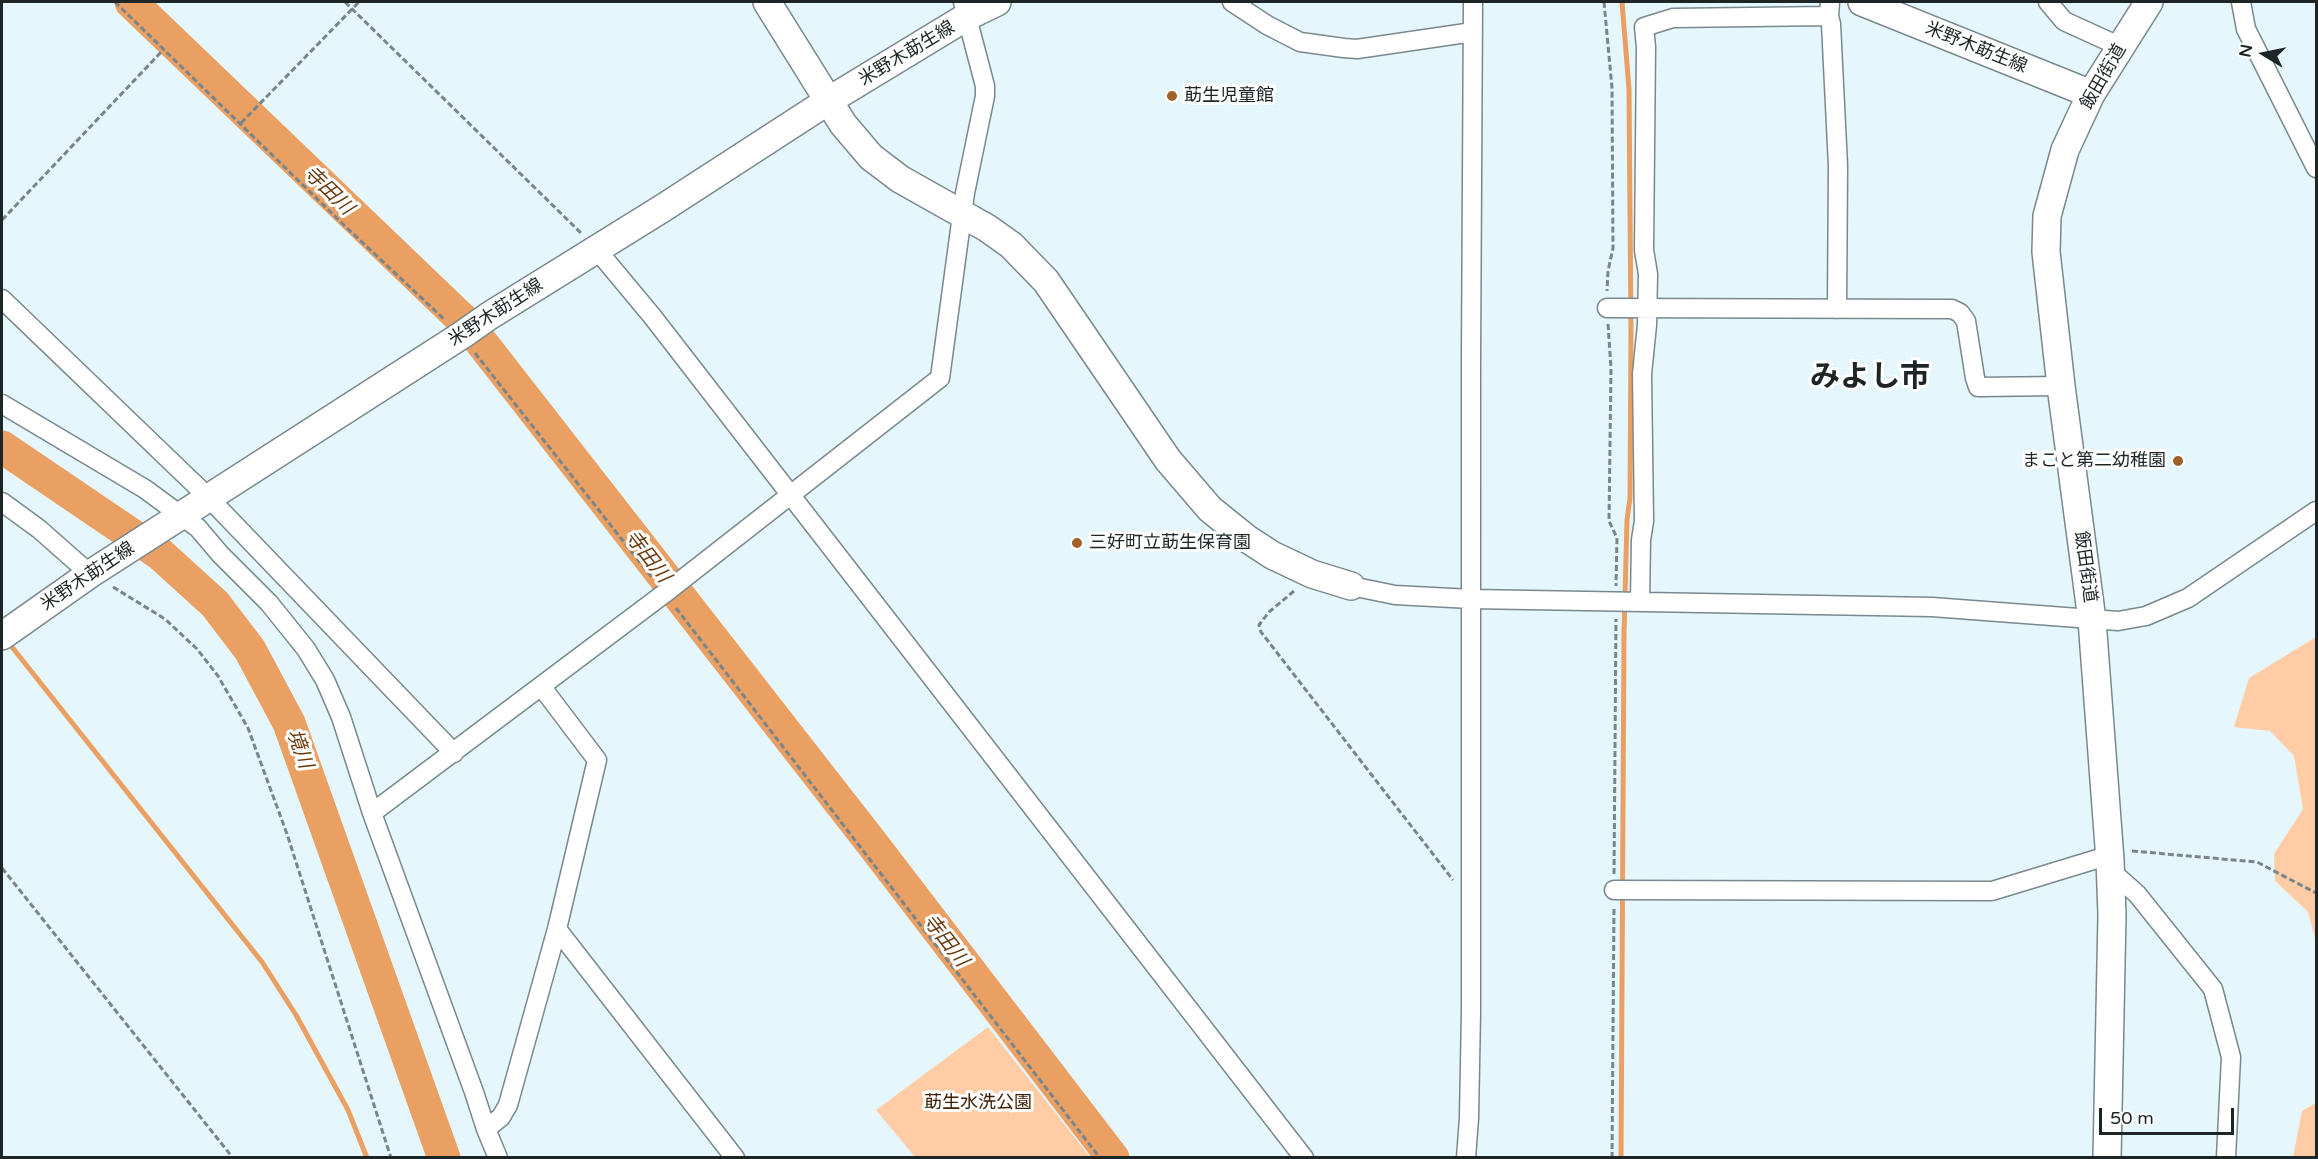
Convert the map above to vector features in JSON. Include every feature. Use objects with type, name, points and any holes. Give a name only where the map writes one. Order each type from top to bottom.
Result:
[{"type":"main road","points":[[767,2],[828,101],[856,140],[884,168],[918,190],[963,213],[1011,245],[1046,281],[1175,468],[1210,509],[1246,538],[1272,555],[1312,574],[1352,586]]},
{"type":"main road","name":"米野木莇生線","points":[[2,636],[90,574],[208,497],[489,316],[597,250],[966,9],[997,2]]},
{"type":"main road","name":"米野木莇生線","points":[[1862,2],[2091,94]]},
{"type":"main road","name":"飯田街道","points":[[2107,1158],[2112,915],[2110,861],[2092,620],[2046,252],[2047,216],[2065,150],[2091,94],[2149,2]]},
{"type":"street","points":[[1232,2],[1267,25],[1300,42],[1344,48],[1357,49],[1473,32]]},
{"type":"street","points":[[1466,1158],[1469,1118],[1473,2]]},
{"type":"street","points":[[2048,2],[2064,21],[2121,47]]},
{"type":"street","points":[[2241,2],[2246,29],[2316,168]]},
{"type":"street","points":[[372,813],[665,593],[940,378],[963,213],[985,96],[985,86],[966,9]]},
{"type":"street","points":[[1640,602],[1641,540],[1644,521],[1642,374],[1648,274],[1644,250],[1646,47],[1644,27],[1673,18],[1830,9],[1838,166],[1837,309]]},
{"type":"street","points":[[597,250],[652,316],[788,495],[1304,1158]]},
{"type":"street","points":[[2,299],[208,497],[454,753]]},
{"type":"street","points":[[1609,308],[1957,311],[1966,321],[1978,387],[2061,386]]},
{"type":"street","points":[[2,404],[145,489],[198,528],[220,554],[269,603],[306,649],[325,680],[341,717],[372,813],[498,1158]]},
{"type":"street","points":[[2,502],[39,529],[90,574]]},
{"type":"street","points":[[1352,586],[1395,595],[1471,599],[1932,607],[2118,621],[2146,616],[2188,598],[2316,511]]},
{"type":"street","points":[[486,1129],[501,1117],[508,1105],[557,929],[597,760],[541,686]]},
{"type":"street","points":[[1614,890],[1992,891],[2097,860],[2110,861],[2213,989],[2231,1057],[2226,1158]]},
{"type":"street","points":[[557,929],[735,1158]]},
{"type":"path","points":[[115,2],[243,122],[346,227],[462,335],[665,593],[1100,1158]]},
{"type":"path","points":[[345,2],[563,213],[597,250]]},
{"type":"path","points":[[243,122],[359,2]]},
{"type":"path","points":[[1604,2],[1612,88],[1613,248],[1608,271],[1611,368],[1609,521],[1617,538],[1612,1158]]},
{"type":"path","points":[[2,220],[164,49]]},
{"type":"path","points":[[90,574],[165,619],[197,649],[218,676],[248,728],[287,834],[391,1158]]},
{"type":"path","points":[[1312,574],[1269,612],[1259,625],[1261,632],[1460,889],[1470,894]]},
{"type":"path","points":[[2110,861],[2156,853],[2257,862],[2316,893]]},
{"type":"path","points":[[2,868],[233,1158]]},
{"type":"green space","points":[[2316,637],[2316,942],[2308,912],[2275,881],[2274,854],[2303,809],[2294,756],[2270,731],[2234,727],[2249,678]]},
{"type":"green space","name":"莇生水洗公園","points":[[988,1027],[1090,1157],[915,1157],[876,1110]]},
{"type":"green space","points":[[2316,1103],[2316,1157],[2293,1157],[2302,1111]]},
{"type":"waterway","name":"寺田川","points":[[131,2],[467,324],[874,846],[1113,1158]]},
{"type":"waterway","points":[[1621,1158],[1624,634],[1627,520],[1630,498],[1631,334],[1629,89],[1622,2]]},
{"type":"waterway","name":"境川","points":[[2,447],[160,554],[215,604],[250,650],[289,723],[444,1158]]},
{"type":"waterway","points":[[8,642],[262,962],[296,1015],[348,1110],[367,1158]]},
{"type":"place","name":"莇生児童館","points":[[1172,96]]},
{"type":"place","name":"まこと第二幼稚園","points":[[2178,461]]},
{"type":"place","name":"三好町立莇生保育園","points":[[1077,543]]},
{"type":"district","name":"みよし市","points":[[1870,378]]}]
